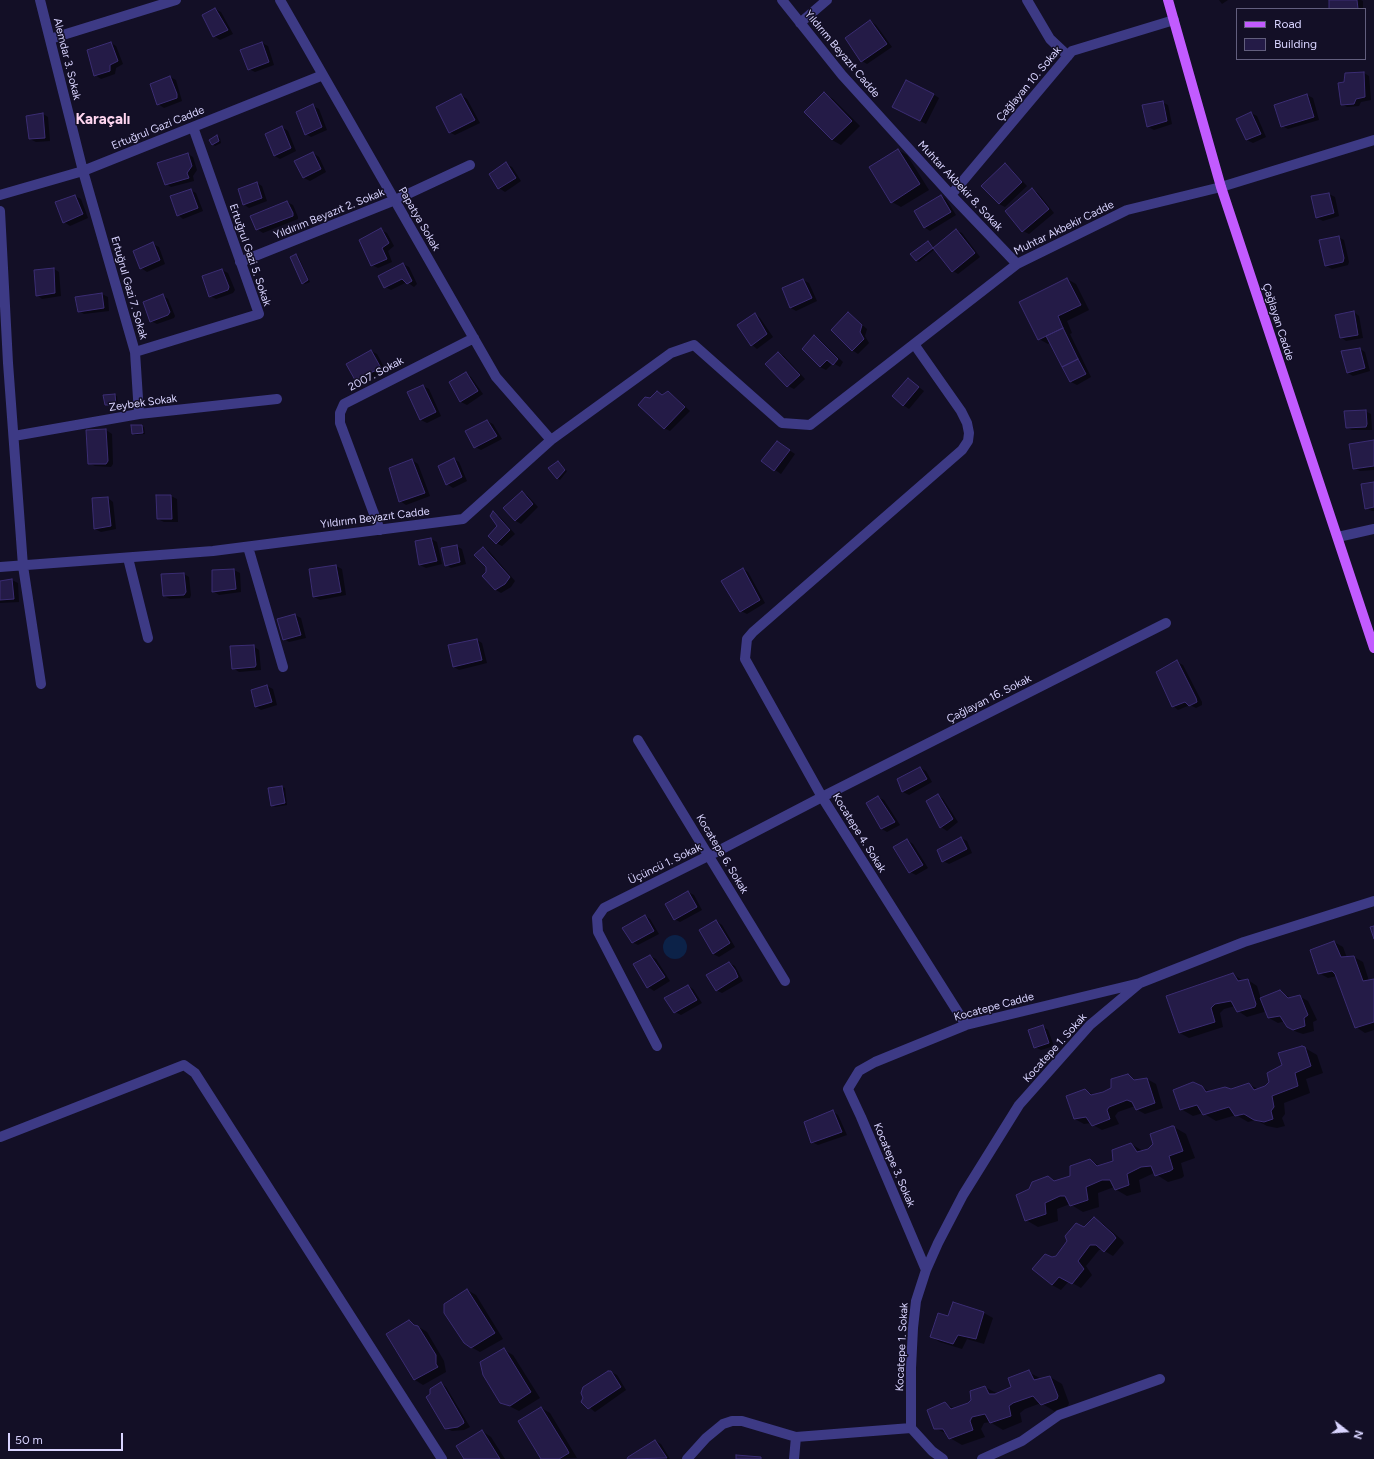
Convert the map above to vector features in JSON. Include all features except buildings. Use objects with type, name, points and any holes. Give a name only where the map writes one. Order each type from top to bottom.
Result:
[{"type":"main road","name":"Çağlayan Cadde","points":[[1168,0],[1221,187],[1374,648]]},
{"type":"street","name":"Alemdar 3. Sokak","points":[[40,0],[83,171]]},
{"type":"street","points":[[50,39],[176,0]]},
{"type":"street","name":"Papatya Sokak","points":[[280,0],[496,377],[551,440]]},
{"type":"street","name":"Yıldırım Beyazıt Cadde","points":[[782,0],[842,75],[886,123]]},
{"type":"street","points":[[800,23],[827,0]]},
{"type":"street","points":[[1027,0],[1050,39],[1068,56]]},
{"type":"street","name":"Çağlayan 10. Sokak","points":[[951,195],[1072,51],[1174,20]]},
{"type":"street","name":"Ertuğrul Gazi Cadde","points":[[0,195],[83,171],[323,75]]},
{"type":"street","name":"Muhtar Akbekir 8. Sokak","points":[[886,123],[951,195],[1017,264]]},
{"type":"street","name":"Ertuğrul Gazi 5. Sokak","points":[[135,352],[259,314],[193,127]]},
{"type":"street","name":"Muhtar Akbekir Cadde","points":[[694,345],[782,423],[810,425],[1017,264],[1127,210],[1221,187],[1374,140]]},
{"type":"street","name":"Yıldırım Beyazıt 2. Sokak","points":[[240,262],[395,200],[470,165]]},
{"type":"street","name":"Ertuğrul Gazi 7. Sokak","points":[[83,171],[135,352],[139,414]]},
{"type":"street","points":[[0,211],[4,364],[14,436],[23,566],[41,684]]},
{"type":"street","name":"2007. Sokak","points":[[380,530],[340,423],[340,413],[344,404],[474,338]]},
{"type":"street","name":"Kocatepe 4. Sokak","points":[[914,344],[961,411],[967,423],[969,433],[968,441],[962,450],[753,632],[747,640],[745,659],[822,797],[966,1025]]},
{"type":"street","name":"Yıldırım Beyazıt Cadde","points":[[0,567],[213,551],[463,519],[551,440],[671,353],[694,345]]},
{"type":"street","name":"Zeybek Sokak","points":[[14,436],[139,414],[277,399]]},
{"type":"street","points":[[1338,537],[1374,529]]},
{"type":"street","points":[[248,547],[283,667]]},
{"type":"street","points":[[128,558],[148,638]]},
{"type":"street","name":"Çağlayan 16. Sokak","points":[[822,797],[1166,623]]},
{"type":"street","name":"Kocatepe 6. Sokak","points":[[638,740],[785,980]]},
{"type":"street","name":"Üçüncü 1. Sokak","points":[[657,1046],[598,932],[597,918],[604,908],[709,856],[822,797]]},
{"type":"street","points":[[1140,983],[1244,942],[1374,901]]},
{"type":"street","name":"Kocatepe Cadde","points":[[859,1070],[966,1025],[1140,983]]},
{"type":"street","name":"Kocatepe 1. Sokak","points":[[911,1428],[913,1328],[916,1301],[926,1270],[938,1243],[963,1195],[1019,1105],[1090,1025],[1140,983]]},
{"type":"street","points":[[0,1137],[184,1065],[195,1073],[442,1459]]},
{"type":"street","name":"Kocatepe 3. Sokak","points":[[859,1070],[848,1089],[926,1270]]},
{"type":"street","points":[[982,1459],[1022,1441],[1059,1415],[1160,1379]]},
{"type":"street","points":[[687,1459],[706,1438],[723,1424],[732,1421],[742,1421],[796,1436],[911,1428],[932,1451],[943,1459]]},
{"type":"street","points":[[794,1459],[796,1436]]},
{"type":"water","points":[[675,935],[684,938],[687,947],[684,956],[675,959],[666,956],[663,947],[666,938]]},
{"type":"district","name":"Karaçalı","points":[[103,120]]}]
